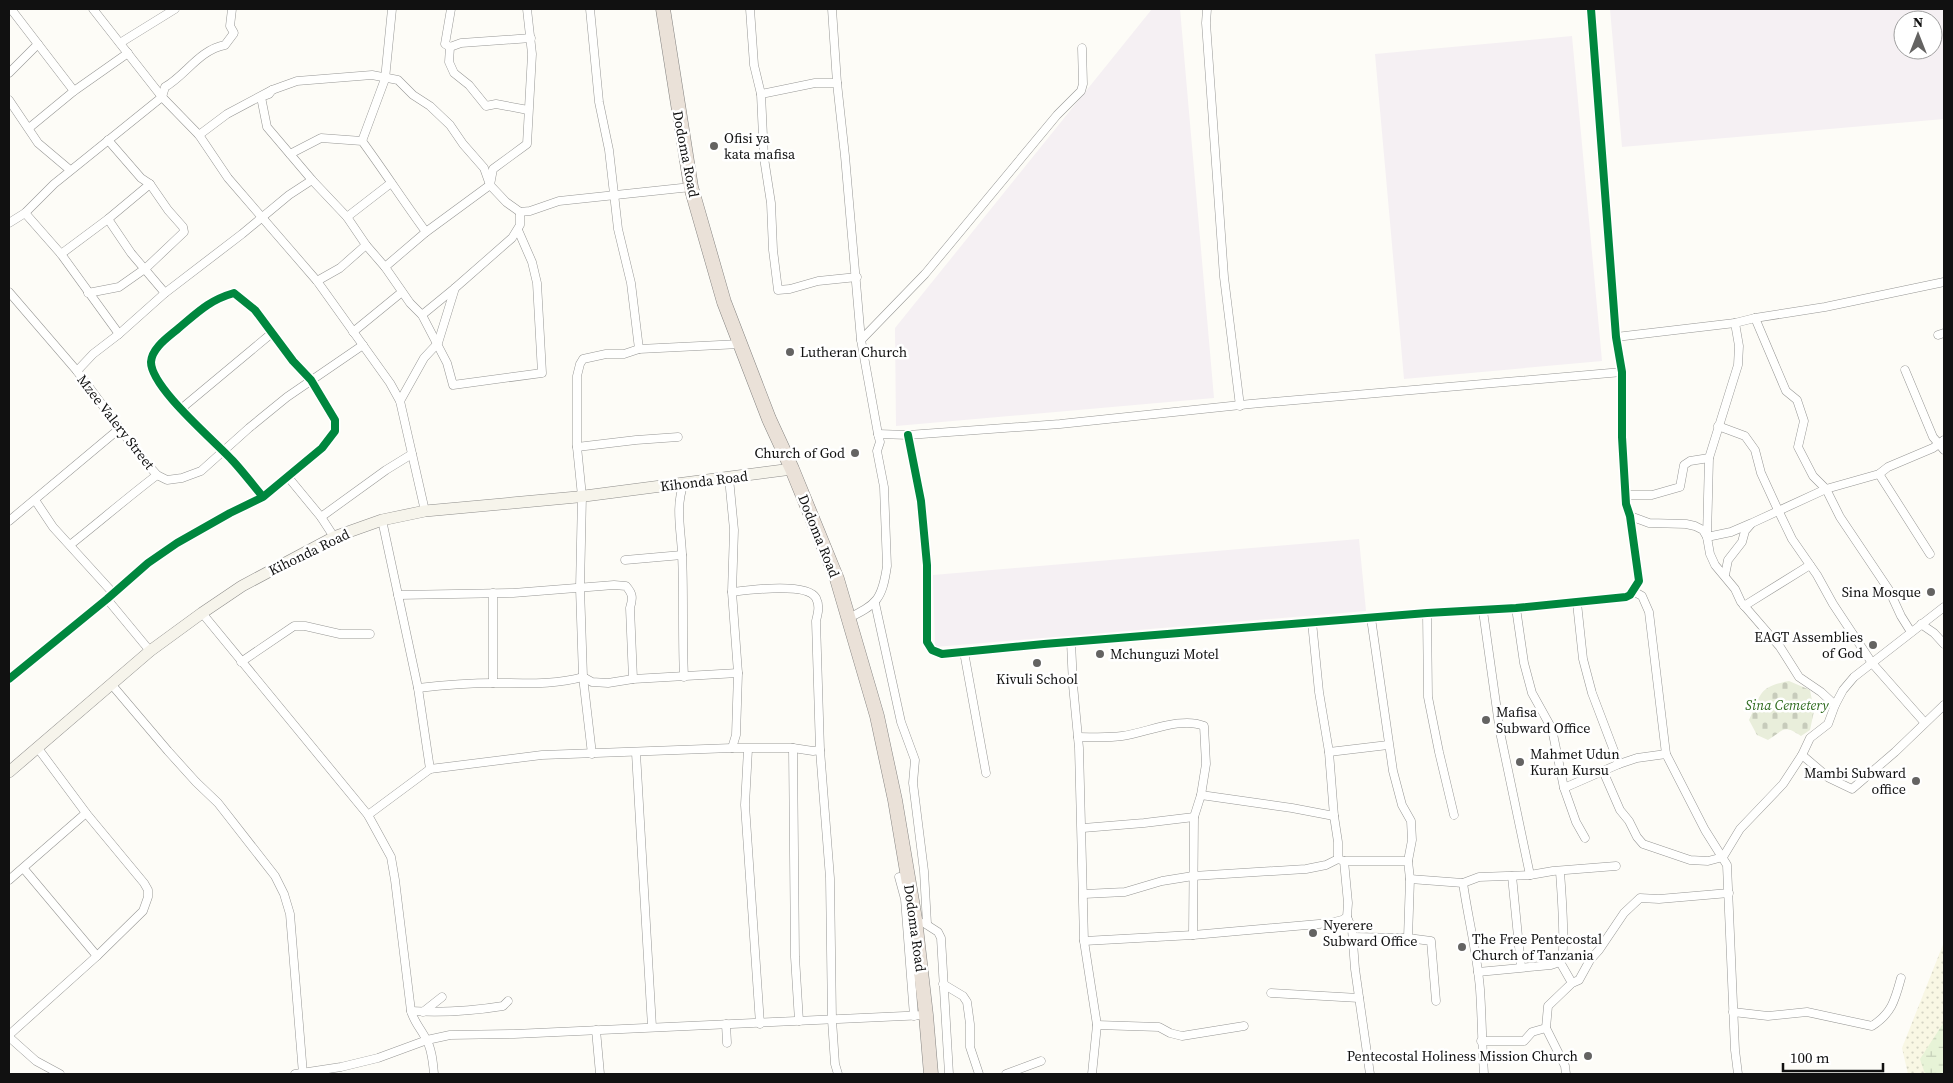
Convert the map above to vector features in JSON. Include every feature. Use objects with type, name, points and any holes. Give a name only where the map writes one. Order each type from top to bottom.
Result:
[{"type":"highway","name":"Dodoma Road","points":[[663,9],[691,187],[724,302],[769,419],[837,579],[847,619],[866,676],[896,800],[921,922],[920,1016],[931,1074]]},
{"type":"street","points":[[11,9],[74,91]]},
{"type":"street","points":[[94,9],[162,97],[199,135],[228,178],[317,281],[390,383],[400,401],[425,512]]},
{"type":"street","points":[[120,43],[175,9]]},
{"type":"street","points":[[9,223],[24,213],[70,170],[162,97],[164,87],[172,83],[197,59],[215,47],[225,44],[234,33],[230,26],[232,9]]},
{"type":"street","points":[[362,141],[385,79],[392,9]]},
{"type":"street","points":[[450,47],[445,44],[451,9]]},
{"type":"street","points":[[385,268],[426,232],[490,185],[493,169],[527,144],[532,73],[531,38],[527,9]]},
{"type":"street","points":[[590,9],[599,102],[609,150],[618,229],[631,283],[639,349]]},
{"type":"street","points":[[750,9],[754,65],[761,94],[764,158],[771,203],[773,250],[778,290],[790,289],[818,281],[856,277]]},
{"type":"street","points":[[832,9],[837,83],[862,340],[880,442],[877,450],[884,487],[887,566],[880,598],[868,609],[847,619]]},
{"type":"street","points":[[1207,9],[1206,23],[1224,278],[1240,406]]},
{"type":"street","points":[[908,436],[921,501],[927,565],[927,642],[932,650],[942,654],[1312,622],[1427,613],[1483,611],[1626,597],[1633,591],[1638,581],[1630,516],[1626,504],[1622,437],[1622,372],[1616,337],[1591,9]]},
{"type":"street","points":[[450,47],[461,43],[531,38]]},
{"type":"street","points":[[9,73],[38,44]]},
{"type":"street","points":[[450,47],[449,62],[454,73],[469,85],[486,106],[496,104],[528,110]]},
{"type":"street","points":[[862,340],[926,274],[1057,115],[1078,96],[1083,84],[1082,48]]},
{"type":"street","points":[[29,128],[74,91],[128,53]]},
{"type":"street","points":[[199,135],[227,114],[272,90],[298,81],[372,75],[398,80],[450,125],[463,144],[484,168],[490,185],[520,212],[530,211],[559,201],[691,187]]},
{"type":"street","points":[[761,94],[781,92],[815,83],[837,83]]},
{"type":"street","points":[[272,90],[269,94],[260,97],[267,127],[312,180],[347,217],[366,246],[422,315],[438,342],[447,363],[453,386],[542,373],[537,284],[530,256],[518,230],[520,212]]},
{"type":"street","points":[[9,100],[38,143],[70,170]]},
{"type":"street","points":[[290,154],[321,138],[362,141],[382,166],[391,183],[426,232]]},
{"type":"street","points":[[88,293],[118,287],[146,268],[184,232],[183,227],[168,210],[150,184],[141,178],[108,140]]},
{"type":"street","points":[[76,371],[164,293],[242,234],[289,194],[312,180]]},
{"type":"street","points":[[347,217],[391,183]]},
{"type":"street","points":[[61,254],[108,219],[150,184]]},
{"type":"street","points":[[24,213],[61,254],[119,334]]},
{"type":"street","points":[[108,219],[131,253],[146,268],[164,293]]},
{"type":"street","points":[[422,315],[495,254],[518,230]]},
{"type":"street","points":[[317,281],[340,268],[366,246]]},
{"type":"street","points":[[1616,337],[1735,323],[1825,307],[1944,282]]},
{"type":"street","points":[[400,401],[424,358],[438,342],[455,288]]},
{"type":"street","name":"Mzee Valery Street","points":[[9,292],[76,371],[157,475],[167,480],[176,480],[201,471],[264,415],[363,345]]},
{"type":"street","points":[[353,332],[402,292]]},
{"type":"street","points":[[10,676],[107,600],[148,563],[177,543],[263,497],[322,448],[335,431],[336,423],[332,413],[311,380],[292,361],[255,310],[234,293],[216,298],[159,346],[151,361],[153,371],[170,396],[223,451],[263,497]]},
{"type":"street","points":[[1755,318],[1786,391],[1796,400],[1804,420],[1798,448],[1813,476],[1826,489],[1840,516],[1888,590],[1911,632]]},
{"type":"street","points":[[1735,323],[1740,346],[1738,365],[1709,458],[1707,537],[1710,554],[1715,565],[1735,589],[1744,606],[1780,647],[1799,677],[1822,692],[1834,705]]},
{"type":"street","points":[[182,408],[272,333]]},
{"type":"street","points":[[592,754],[583,677],[580,588],[582,496],[577,447],[576,397],[577,376],[580,364],[583,360],[593,356],[624,354],[639,349],[740,344]]},
{"type":"street","points":[[1905,370],[1933,437],[1943,444]]},
{"type":"street","points":[[878,434],[908,436],[1060,424],[1622,372]]},
{"type":"street","points":[[1718,426],[1745,436],[1755,450],[1762,473],[1792,538],[1845,624],[1872,663],[1925,723]]},
{"type":"street","points":[[9,520],[120,429]]},
{"type":"street","points":[[577,447],[678,437]]},
{"type":"street","points":[[1707,537],[1731,532],[1826,489],[1879,474],[1888,467],[1943,444]]},
{"type":"street","points":[[321,517],[386,470],[412,454]]},
{"type":"street","points":[[1626,495],[1652,494],[1680,487],[1684,464],[1690,460],[1709,458]]},
{"type":"street","name":"Kihonda Road","points":[[9,772],[150,651],[202,613],[242,586],[334,537],[382,520],[425,512],[582,496],[792,470]]},
{"type":"street","points":[[1879,474],[1930,554]]},
{"type":"street","points":[[70,545],[133,492],[157,475]]},
{"type":"street","points":[[288,477],[321,517],[334,537]]},
{"type":"street","points":[[729,478],[734,530],[732,592],[738,673],[736,735],[732,748]]},
{"type":"street","points":[[684,482],[679,496],[684,677]]},
{"type":"street","points":[[35,500],[53,527],[113,593]]},
{"type":"street","points":[[1630,516],[1649,523],[1674,522],[1695,526],[1702,530],[1707,537]]},
{"type":"street","points":[[382,520],[418,688],[430,769]]},
{"type":"street","points":[[1725,575],[1728,560],[1742,542],[1744,531],[1752,523]]},
{"type":"street","points":[[625,560],[682,555]]},
{"type":"street","points":[[1744,606],[1810,565]]},
{"type":"street","points":[[398,595],[493,593],[626,586],[631,592],[633,599],[630,608],[633,679]]},
{"type":"street","points":[[732,592],[791,588],[811,593],[816,598],[818,611],[816,621],[820,750],[830,878],[832,1020],[835,1064],[838,1074]]},
{"type":"street","points":[[1633,591],[1642,596],[1649,612],[1666,754],[1705,830],[1727,866],[1735,1050],[1738,1074]]},
{"type":"street","points":[[493,593],[493,683]]},
{"type":"street","points":[[107,600],[150,651]]},
{"type":"street","points":[[875,602],[901,722],[915,760],[913,783],[924,871],[921,922],[938,932],[941,938],[949,1074]]},
{"type":"street","points":[[1577,603],[1583,659],[1592,693],[1619,764]]},
{"type":"street","points":[[1603,770],[1620,810],[1643,844],[1690,860],[1708,860],[1723,857],[1740,829],[1783,784],[1802,755],[1810,738],[1828,724],[1834,705],[1854,677],[1944,606]]},
{"type":"street","points":[[1516,608],[1524,664],[1532,693],[1552,728],[1564,788],[1576,822],[1585,838]]},
{"type":"street","points":[[1483,611],[1500,732],[1530,875]]},
{"type":"street","points":[[202,613],[368,815],[391,857],[411,1011],[414,1023],[427,1040],[433,1061],[434,1074]]},
{"type":"street","points":[[1427,613],[1428,697],[1454,815]]},
{"type":"street","points":[[1372,618],[1388,745],[1402,805],[1411,821],[1412,840],[1408,861],[1410,878],[1408,938]]},
{"type":"street","points":[[1312,622],[1329,752],[1334,816],[1348,903],[1347,917],[1351,924],[1353,937],[1359,998],[1370,1074]]},
{"type":"street","points":[[1921,624],[1934,633],[1944,644]]},
{"type":"street","points":[[241,662],[294,626],[303,626],[340,634],[370,634]]},
{"type":"street","points":[[1071,642],[1082,828],[1084,941],[1097,1025],[1092,1074]]},
{"type":"street","points":[[964,652],[986,773]]},
{"type":"street","points":[[418,688],[493,683],[545,683],[569,681],[583,677],[592,682],[602,683],[633,679],[738,673]]},
{"type":"street","points":[[112,685],[168,751],[218,804],[275,876],[284,894],[290,914],[300,1074],[378,1058],[427,1040],[450,1035],[760,1024],[920,1016],[906,908],[899,877]]},
{"type":"street","points":[[1802,755],[1829,778],[1852,790],[1944,705]]},
{"type":"street","points":[[1078,737],[1122,736],[1172,724],[1198,724],[1204,726],[1206,764],[1201,794],[1194,817],[1193,935]]},
{"type":"street","points":[[1329,752],[1388,745]]},
{"type":"street","points":[[37,747],[86,813],[148,890],[148,898],[143,911],[97,956],[9,1036],[36,1061],[60,1074]]},
{"type":"street","points":[[368,815],[430,769],[542,755],[732,748],[820,750]]},
{"type":"street","points":[[793,748],[795,956],[799,1021]]},
{"type":"street","points":[[748,749],[746,814],[760,1024]]},
{"type":"street","points":[[636,753],[652,1027]]},
{"type":"street","points":[[1564,788],[1603,770],[1637,758],[1666,754]]},
{"type":"street","points":[[1201,794],[1334,816]]},
{"type":"street","points":[[9,880],[24,869],[86,813]]},
{"type":"street","points":[[1082,828],[1194,817]]},
{"type":"street","points":[[1084,894],[1125,892],[1162,881],[1194,876],[1306,868],[1326,865],[1341,860],[1408,861]]},
{"type":"street","points":[[1410,878],[1463,882],[1479,877],[1530,875],[1616,866]]},
{"type":"street","points":[[24,869],[97,956]]},
{"type":"street","points":[[1478,972],[1551,965],[1560,962],[1564,943],[1560,872]]},
{"type":"street","points":[[1512,876],[1521,967]]},
{"type":"street","points":[[1463,882],[1480,990],[1484,1074]]},
{"type":"street","points":[[1566,1074],[1565,1066],[1546,1028],[1548,1006],[1572,983],[1579,980],[1590,960],[1624,913],[1640,898],[1659,899],[1729,893]]},
{"type":"street","points":[[1084,941],[1193,935],[1330,922],[1347,917]]},
{"type":"street","points":[[1353,937],[1408,938],[1431,941],[1436,1001]]},
{"type":"street","points":[[1560,962],[1572,983]]},
{"type":"street","points":[[1733,1012],[1768,1016],[1807,1012],[1872,1026],[1890,1010],[1901,978]]},
{"type":"street","points":[[943,984],[962,995],[967,1002],[970,1024],[970,1047],[979,1074]]},
{"type":"street","points":[[1271,994],[1359,998]]},
{"type":"street","points":[[423,1012],[442,997]]},
{"type":"street","points":[[411,1011],[443,1012],[487,1009],[503,1006],[508,1001]]},
{"type":"street","points":[[726,1024],[727,1043]]},
{"type":"street","points":[[1097,1025],[1159,1027],[1170,1033],[1182,1036],[1244,1026]]},
{"type":"street","points":[[1481,1041],[1524,1041],[1532,1032],[1546,1028]]},
{"type":"street","points":[[596,1030],[600,1074]]},
{"type":"street","points":[[1006,1074],[1040,1061]]},
{"type":"shaded area","points":[[1152,9],[1180,9],[1214,398],[896,426],[895,328]]},
{"type":"shaded area","points":[[1610,9],[1944,9],[1944,119],[1622,147]]},
{"type":"shaded area","points":[[1572,36],[1602,361],[1404,379],[1375,54]]},
{"type":"shaded area","points":[[1359,539],[1366,611],[935,647],[933,575]]},
{"type":"shaded area","points":[[1944,942],[1944,1074],[1908,1074],[1902,1048]]},
{"type":"green space","name":"Sina Cemetery","points":[[1789,681],[1810,690],[1814,711],[1810,730],[1801,736],[1787,729],[1768,740],[1757,735],[1749,720],[1759,697],[1766,689]]},
{"type":"green space","points":[[1944,1022],[1944,1074],[1925,1074],[1920,1059]]},
{"type":"cycle path","points":[[908,435],[921,501],[927,565],[927,642],[932,650],[942,654],[1427,613],[1516,608],[1626,597],[1630,595],[1639,581],[1630,516],[1626,504],[1622,437],[1622,372],[1616,337],[1591,9]]},
{"type":"cycle path","points":[[9,679],[148,563],[177,543],[263,497],[322,448],[335,431],[335,420],[311,380],[293,361],[255,310],[234,293],[211,303],[193,316],[158,347],[151,362],[161,386],[172,400],[233,461],[263,497]]},
{"type":"place","name":"Ofisi ya kata mafisa","points":[[714,146]]},
{"type":"place","name":"Lutheran Church","points":[[790,352]]},
{"type":"place","name":"Church of God","points":[[855,453]]},
{"type":"place","name":"Sina Mosque","points":[[1931,592]]},
{"type":"place","name":"EAGT Assemblies of God","points":[[1873,645]]},
{"type":"place","name":"Mchunguzi Motel","points":[[1100,654]]},
{"type":"place","name":"Kivuli School","points":[[1037,663]]},
{"type":"place","name":"Mafisa Subward Office","points":[[1486,720]]},
{"type":"place","name":"Mahmet Udun Kuran Kursu","points":[[1520,762]]},
{"type":"place","name":"Mambi Subward office","points":[[1916,781]]},
{"type":"place","name":"Nyerere Subward Office","points":[[1313,933]]},
{"type":"place","name":"The Free Pentecostal Church of Tanzania","points":[[1462,947]]},
{"type":"place","name":"Pentecostal Holiness Mission Church","points":[[1588,1056]]}]
